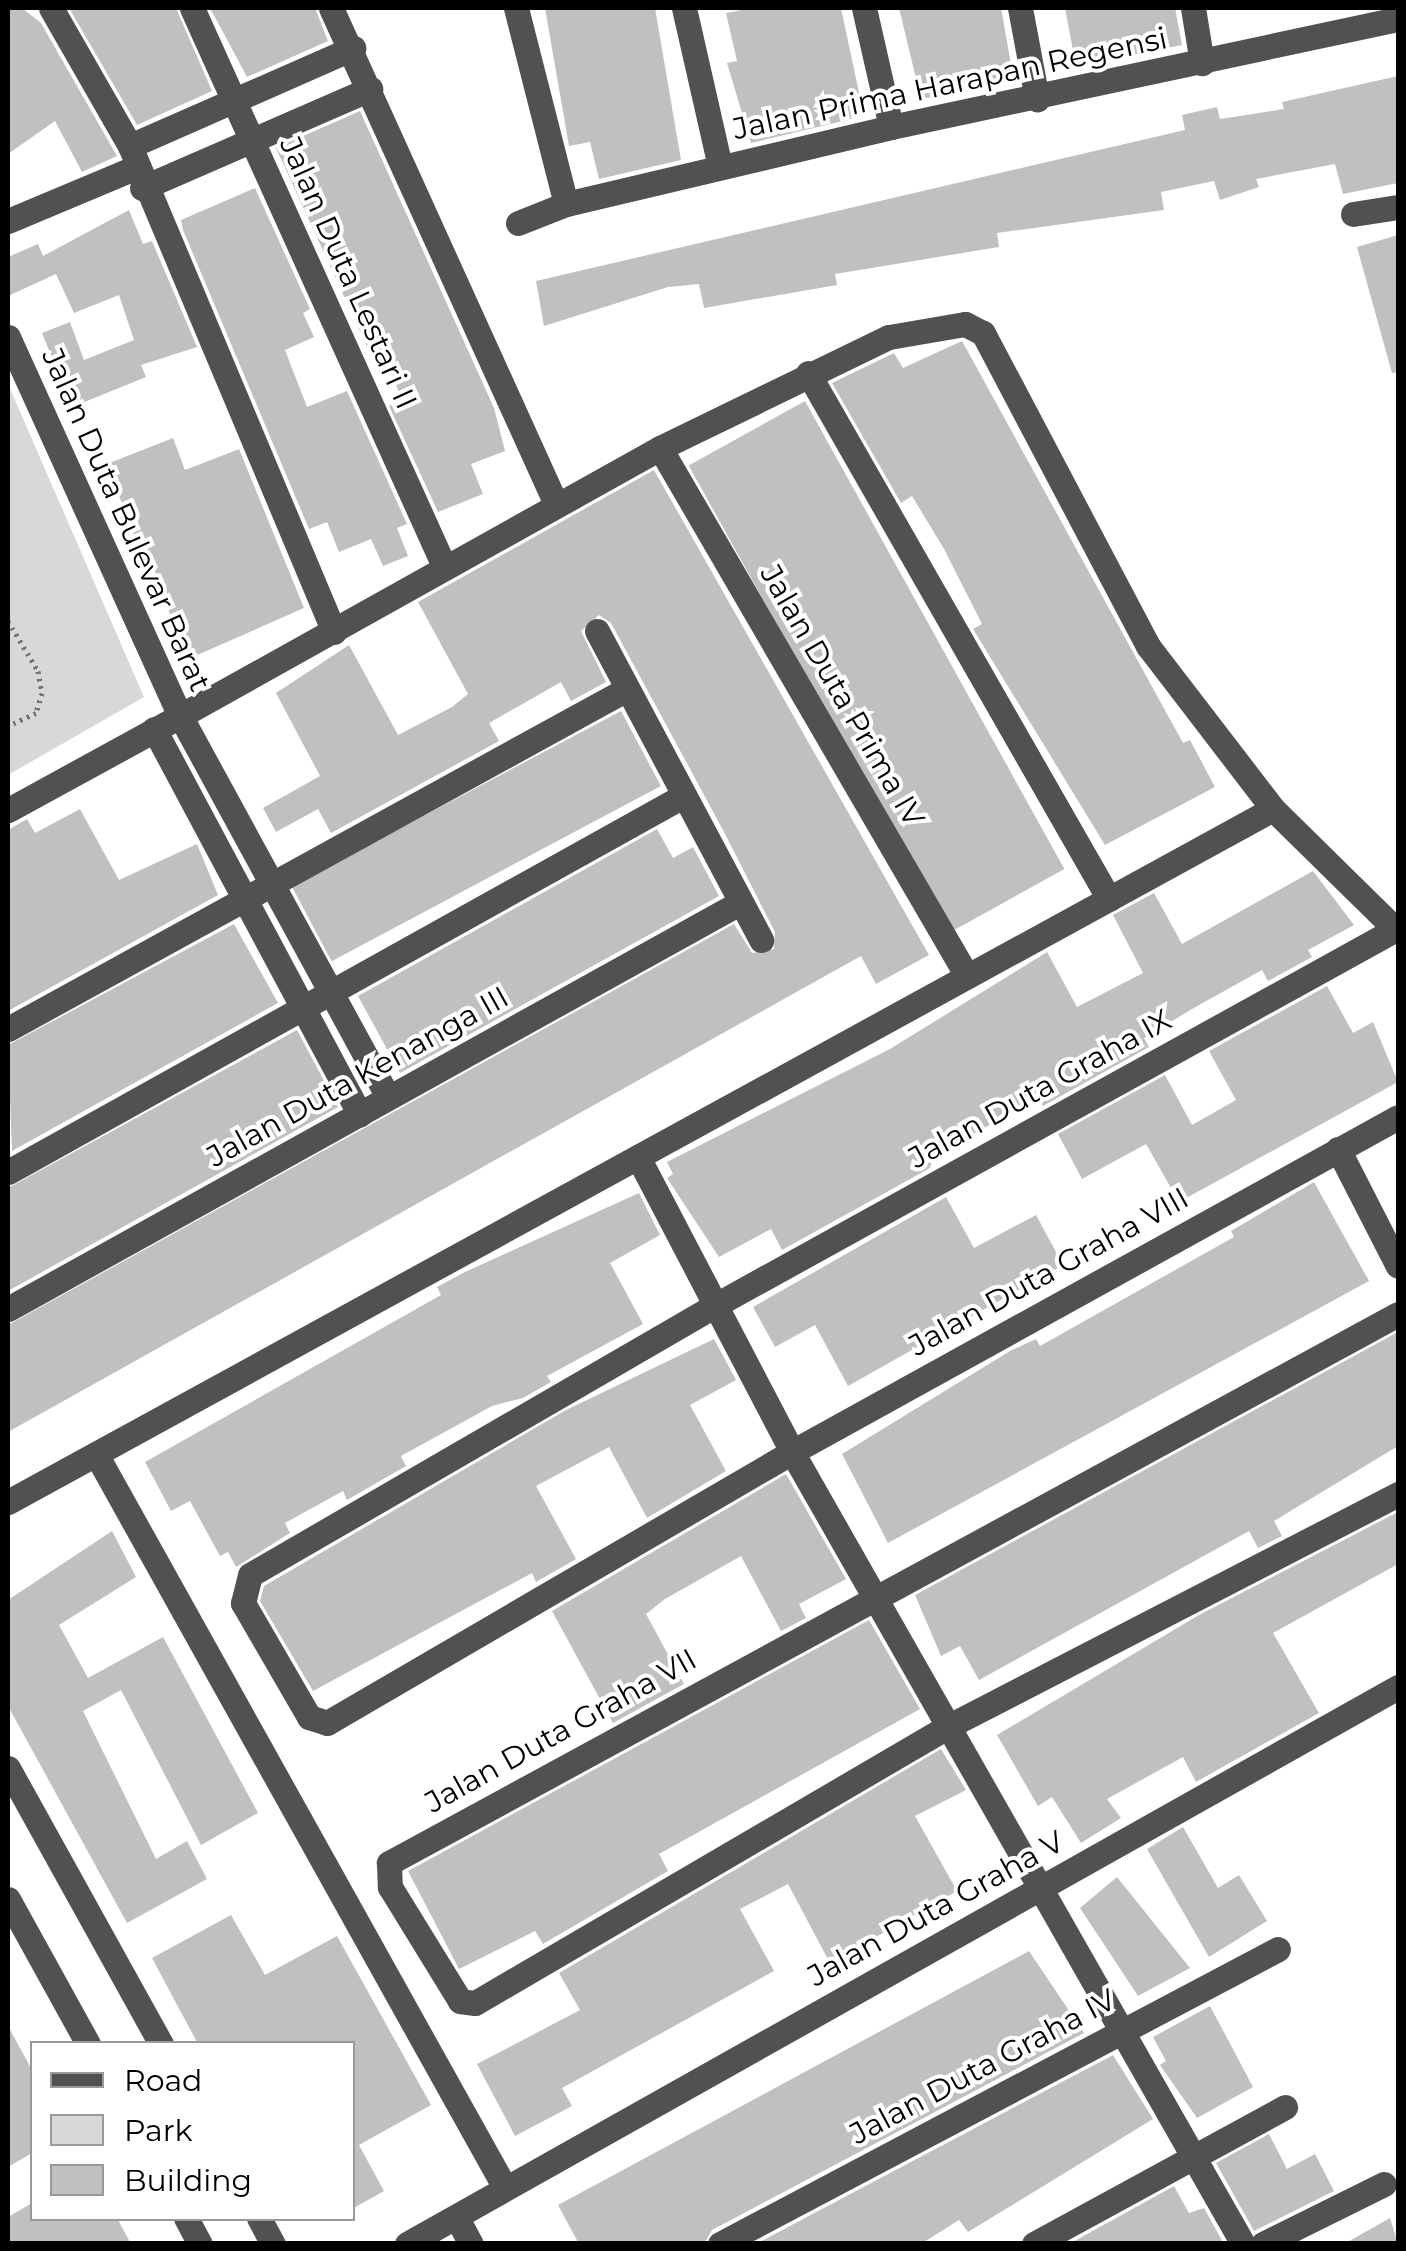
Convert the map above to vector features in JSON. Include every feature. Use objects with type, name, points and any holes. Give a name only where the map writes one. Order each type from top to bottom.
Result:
[{"type":"street","points":[[51,8],[136,167],[334,632]]},
{"type":"street","name":"Jalan Duta Lestari II","points":[[192,8],[236,98],[444,566]]},
{"type":"street","points":[[332,8],[556,504]]},
{"type":"street","points":[[516,8],[566,204]]},
{"type":"street","points":[[684,8],[720,168]]},
{"type":"street","points":[[864,8],[891,127]]},
{"type":"street","points":[[1020,8],[1037,99]]},
{"type":"street","points":[[1193,8],[1202,64]]},
{"type":"street","name":"Jalan Prima Harapan Regensi","points":[[518,224],[566,204],[891,127],[1202,64],[1381,17]]},
{"type":"street","points":[[136,167],[236,98],[353,48]]},
{"type":"street","points":[[8,221],[136,167],[253,138],[370,89]]},
{"type":"street","points":[[1352,214],[1398,208]]},
{"type":"street","points":[[388,1098],[180,716],[556,504],[808,373],[889,337],[965,324],[983,333],[1148,646],[1273,809],[1397,930]]},
{"type":"street","name":"Jalan Duta Bulevar Barat","points":[[8,338],[180,716],[8,810]]},
{"type":"street","points":[[808,373],[1109,899]]},
{"type":"street","name":"Jalan Duta Prima IV","points":[[660,448],[967,976]]},
{"type":"street","points":[[597,631],[761,940]]},
{"type":"street","points":[[8,1029],[628,688]]},
{"type":"street","points":[[154,729],[360,1114]]},
{"type":"street","points":[[8,1172],[683,796]]},
{"type":"street","points":[[8,1502],[1273,809]]},
{"type":"street","name":"Jalan Duta Kenanga III","points":[[8,1309],[741,902]]},
{"type":"street","name":"Jalan Duta Graha IX","points":[[792,1452],[327,1723],[310,1717],[243,1603],[250,1575],[714,1306],[1397,930]]},
{"type":"street","name":"Jalan Duta Graha VIII","points":[[792,1452],[1398,1117]]},
{"type":"street","points":[[1338,1149],[1398,1266]]},
{"type":"street","points":[[638,1157],[792,1452],[1243,2244]]},
{"type":"street","name":"Jalan Duta Graha VII","points":[[947,1726],[475,2003],[460,2001],[390,1887],[389,1863],[1398,1314]]},
{"type":"street","points":[[96,1454],[506,2188]]},
{"type":"street","points":[[947,1726],[1398,1494]]},
{"type":"street","name":"Jalan Duta Graha V","points":[[407,2244],[1398,1687]]},
{"type":"street","points":[[8,1768],[159,2041]]},
{"type":"street","points":[[8,1898],[86,2041]]},
{"type":"street","name":"Jalan Duta Graha IV","points":[[720,2244],[1278,1949]]},
{"type":"street","points":[[1034,2244],[1285,2108]]},
{"type":"street","points":[[1263,2244],[1384,2184]]},
{"type":"street","points":[[457,2218],[471,2244]]},
{"type":"street","points":[[188,2221],[200,2244]]},
{"type":"street","points":[[260,2221],[272,2244]]},
{"type":"path","points":[[8,621],[38,671],[42,693],[36,713],[8,726]]},
{"type":"green space","points":[[8,384],[144,697],[8,775]]},
{"type":"building","points":[[8,8],[22,8],[41,23],[117,156],[82,172],[55,121],[8,154]]},
{"type":"building","points":[[69,8],[176,8],[212,91],[137,125]]},
{"type":"building","points":[[210,8],[315,8],[328,41],[247,77]]},
{"type":"building","points":[[545,8],[655,8],[681,160],[599,179],[590,142],[569,146]]},
{"type":"building","points":[[752,8],[841,8],[864,116],[751,143],[727,63],[737,61],[726,13]]},
{"type":"building","points":[[899,8],[1001,8],[1014,81],[921,99]]},
{"type":"building","points":[[1065,8],[1175,8],[1182,45],[1076,66]]},
{"type":"building","points":[[1398,76],[1398,183],[1343,194],[1335,164],[1256,179],[1259,187],[1220,200],[1214,181],[1161,192],[1164,210],[997,233],[999,247],[835,274],[837,285],[704,308],[699,284],[668,287],[544,326],[536,281],[1185,130],[1182,115],[1217,107],[1220,119],[1284,109],[1282,102]]},
{"type":"building","points":[[360,111],[494,408],[505,451],[471,464],[483,494],[438,512],[389,406],[402,401],[387,361],[376,366],[276,148]]},
{"type":"building","points":[[255,188],[310,309],[303,313],[314,337],[285,350],[307,407],[347,391],[407,524],[397,528],[408,556],[383,566],[371,539],[339,552],[327,522],[309,529],[183,230],[181,220]]},
{"type":"building","points":[[129,210],[143,244],[152,241],[197,347],[141,365],[146,377],[72,407],[42,333],[70,322],[84,360],[134,340],[119,295],[74,313],[56,274],[8,296],[8,257],[38,244],[43,256]]},
{"type":"building","points":[[1398,235],[1398,372],[1392,373],[1357,247]]},
{"type":"building","points":[[962,341],[1183,743],[1190,740],[1215,787],[1105,845],[973,629],[982,624],[944,549],[912,496],[901,503],[832,383],[894,353],[903,368]]},
{"type":"building","points":[[805,401],[1064,869],[948,933],[689,465]]},
{"type":"building","points":[[173,438],[185,470],[239,449],[304,608],[186,660],[143,537],[136,540],[107,464]]},
{"type":"building","points":[[654,470],[929,955],[876,984],[861,956],[8,1432],[8,1325],[734,924],[752,953],[774,949],[775,932],[723,830],[611,623],[599,615],[581,631],[606,682],[571,701],[561,682],[489,723],[499,741],[331,833],[318,809],[276,832],[263,808],[320,776],[276,693],[349,645],[398,735],[452,707],[468,694],[418,602]]},
{"type":"building","points":[[621,711],[661,786],[332,961],[292,886]]},
{"type":"building","points":[[80,809],[119,880],[197,844],[218,895],[8,1011],[8,830],[27,819],[35,833]]},
{"type":"building","points":[[657,829],[673,858],[693,847],[719,896],[400,1073],[358,996]]},
{"type":"building","points":[[1313,871],[1354,925],[1308,950],[1312,957],[1268,981],[1262,970],[1144,1038],[1149,1047],[1043,1106],[1039,1099],[933,1156],[930,1168],[782,1250],[771,1229],[719,1257],[667,1178],[673,1174],[667,1162],[890,1049],[1047,952],[1077,1007],[1143,973],[1113,915],[1154,893],[1182,944]]},
{"type":"building","points":[[234,924],[278,1003],[12,1151],[8,1045]]},
{"type":"building","points":[[1327,986],[1353,1033],[1373,1022],[1398,1082],[1179,1202],[1146,1144],[1082,1179],[1058,1134],[1165,1075],[1192,1125],[1236,1100],[1209,1051]]},
{"type":"building","points":[[297,1030],[338,1107],[8,1291],[8,1188]]},
{"type":"building","points":[[1314,1182],[1369,1281],[888,1543],[842,1454],[1010,1351],[1036,1339],[1040,1346],[1234,1237],[1231,1231]]},
{"type":"building","points":[[639,1193],[660,1235],[610,1263],[643,1324],[547,1376],[551,1382],[523,1398],[492,1406],[401,1456],[406,1466],[347,1500],[343,1491],[285,1523],[290,1533],[236,1567],[228,1552],[220,1556],[190,1501],[171,1511],[145,1462],[441,1295],[437,1287]]},
{"type":"building","points":[[946,1197],[974,1248],[1036,1215],[1063,1265],[848,1386],[815,1325],[775,1347],[753,1307]]},
{"type":"building","points":[[1398,1332],[1398,1446],[1274,1521],[1282,1536],[1258,1548],[1249,1531],[979,1680],[960,1646],[941,1656],[915,1595]]},
{"type":"building","points":[[714,1339],[736,1380],[690,1405],[726,1471],[647,1518],[609,1447],[536,1486],[576,1559],[536,1582],[532,1573],[313,1691],[260,1601],[264,1586],[566,1410]]},
{"type":"building","points":[[786,1474],[846,1579],[799,1604],[806,1618],[781,1631],[741,1556],[665,1599],[646,1614],[684,1684],[613,1723],[552,1611]]},
{"type":"building","points":[[1398,1512],[1398,1564],[1273,1633],[1319,1713],[1196,1782],[1183,1757],[1107,1799],[1121,1818],[1081,1843],[1052,1797],[1038,1806],[997,1735],[1199,1615]]},
{"type":"building","points":[[112,1531],[136,1577],[59,1625],[88,1678],[163,1637],[258,1813],[201,1845],[121,1690],[83,1711],[156,1859],[187,1841],[207,1879],[127,1923],[8,1706],[8,1600]]},
{"type":"building","points":[[869,1620],[920,1709],[659,1854],[668,1871],[543,1944],[535,1931],[459,1969],[408,1871]]},
{"type":"building","points":[[941,1749],[966,1790],[915,1816],[957,1891],[830,1963],[788,1884],[740,1909],[774,1971],[562,2088],[572,2106],[515,2136],[477,2064],[580,2010],[559,1973]]},
{"type":"building","points":[[1183,1827],[1218,1888],[1239,1875],[1267,1921],[1209,1957],[1147,1849]]},
{"type":"building","points":[[1117,1877],[1190,1968],[1138,1996],[1080,1908]]},
{"type":"building","points":[[231,1915],[265,1975],[337,1936],[431,2105],[359,2145],[384,2191],[355,2207],[355,2041],[196,2041],[152,1958]]},
{"type":"building","points":[[1029,1951],[1084,2033],[712,2230],[704,2244],[579,2244],[558,2205]]},
{"type":"building","points":[[1210,2006],[1253,2087],[1197,2118],[1160,2065],[1166,2061],[1153,2037]]},
{"type":"building","points":[[8,2026],[30,2066],[30,2154],[8,2167]]},
{"type":"building","points":[[1113,2055],[1153,2119],[968,2232],[959,2220],[921,2244],[756,2244]]},
{"type":"building","points":[[1269,2134],[1287,2169],[1315,2154],[1334,2191],[1254,2231],[1216,2163]]},
{"type":"building","points":[[1174,2186],[1189,2213],[1204,2208],[1224,2244],[1069,2244]]},
{"type":"building","points":[[30,2204],[30,2221],[119,2221],[131,2244],[8,2244],[8,2217]]},
{"type":"building","points":[[1390,2218],[1398,2244],[1344,2244]]}]
